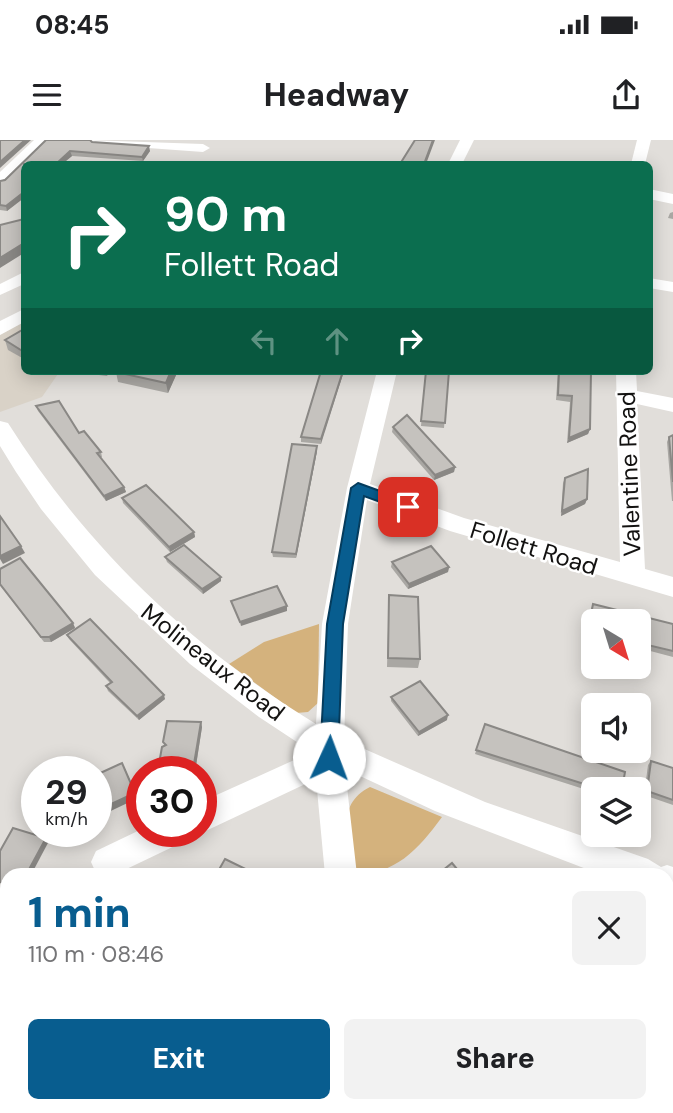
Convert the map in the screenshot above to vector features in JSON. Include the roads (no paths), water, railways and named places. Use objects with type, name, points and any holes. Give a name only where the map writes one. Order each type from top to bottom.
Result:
[{"type":"street","points":[[0,180],[42,140]]},
{"type":"street","points":[[93,140],[206,144]]},
{"type":"street","points":[[457,161],[467,140]]},
{"type":"street","points":[[639,161],[644,140]]},
{"type":"street","points":[[195,161],[206,144]]},
{"type":"street","points":[[653,195],[673,199]]},
{"type":"street","points":[[2,290],[21,282]]},
{"type":"street","points":[[653,284],[673,287]]},
{"type":"street","points":[[0,329],[21,317]]},
{"type":"street","points":[[340,868],[329,752],[335,624],[358,488],[386,375]]},
{"type":"street","name":"Valentine Road","points":[[626,375],[633,576]]},
{"type":"street","points":[[626,395],[673,405]]},
{"type":"street","name":"Molineaux Road","points":[[0,428],[51,510],[92,559],[136,602],[213,667],[329,752],[527,834],[627,868]]},
{"type":"street","name":"Follett Road","points":[[358,488],[458,525],[673,587]]},
{"type":"street","points":[[217,810],[329,752]]},
{"type":"street","points":[[107,862],[138,847]]}]
